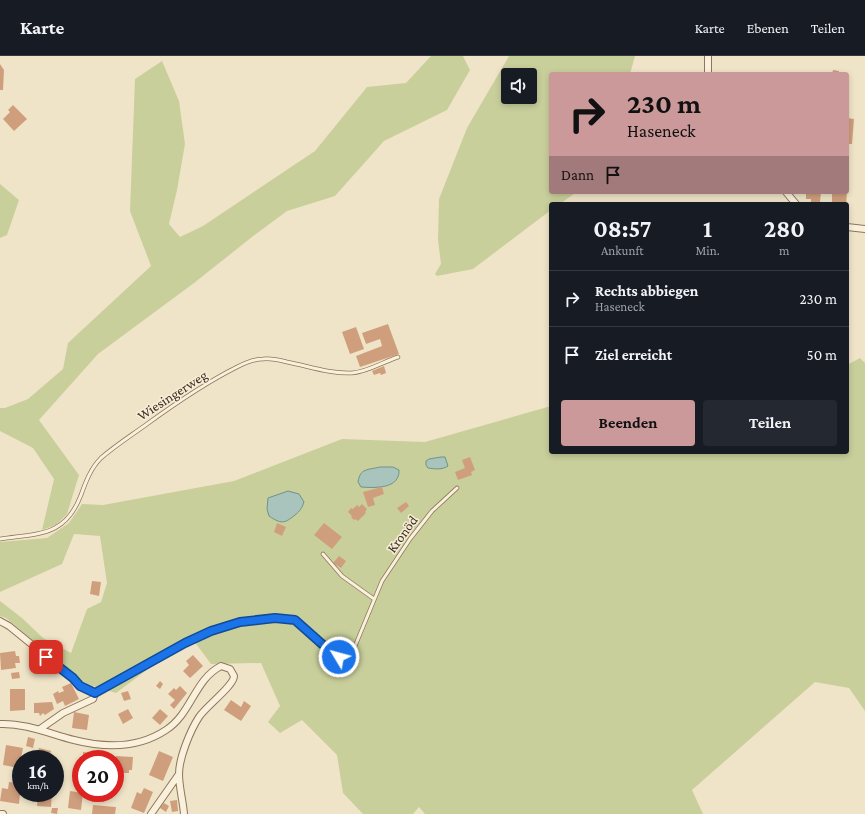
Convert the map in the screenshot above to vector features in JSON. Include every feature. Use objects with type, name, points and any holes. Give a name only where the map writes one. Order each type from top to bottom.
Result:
[{"type":"street","points":[[708,56],[708,72]]},
{"type":"street","points":[[788,194],[794,202]]},
{"type":"street","points":[[849,227],[865,229]]},
{"type":"street","points":[[0,621],[73,678],[80,686],[95,693],[93,699],[63,713],[40,729]]},
{"type":"street","points":[[0,724],[21,725],[40,729],[74,740],[90,743],[123,745],[138,742],[162,733],[173,726],[186,711],[195,694],[209,674],[221,666],[230,669],[234,676],[230,687],[200,716],[185,748],[179,774],[184,814]]},
{"type":"street","points":[[151,814],[179,774]]},
{"type":"lane","name":"Wiesingerweg","points":[[0,539],[46,532],[61,525],[70,517],[93,468],[101,459],[120,443],[180,400],[237,367],[252,361],[274,359],[333,372],[352,373],[398,358]]},
{"type":"lane","name":"Kronöd","points":[[95,693],[185,643],[211,631],[240,622],[275,618],[295,620],[339,657],[346,658],[353,651],[382,581],[410,539],[432,511],[457,488]]},
{"type":"lane","points":[[323,554],[342,576],[374,599]]},
{"type":"green space","points":[[431,56],[463,56],[470,70],[447,110],[384,141],[335,196],[287,211],[194,283],[98,354],[39,420],[79,475],[67,514],[56,525],[42,530],[54,479],[33,448],[0,431],[0,408],[5,408],[28,399],[63,369],[68,343],[151,266],[130,211],[135,79],[162,61],[179,101],[185,144],[169,224],[180,237],[203,226],[315,151],[367,87],[406,83]]},
{"type":"green space","points":[[509,56],[635,56],[631,72],[549,72],[549,194],[574,194],[563,202],[549,202],[549,212],[473,269],[437,276],[435,274],[441,264],[438,240],[439,199],[467,128],[501,70],[501,104],[537,104],[537,68],[502,68]]},
{"type":"green space","points":[[0,184],[19,200],[7,235],[0,238]]},
{"type":"green space","points":[[860,358],[865,363],[865,711],[849,688],[815,682],[692,790],[703,814],[425,814],[419,807],[413,814],[363,814],[343,793],[337,755],[302,720],[280,733],[268,722],[280,706],[261,663],[211,664],[191,637],[116,693],[83,683],[6,618],[0,616],[0,601],[22,618],[43,638],[71,653],[87,609],[101,602],[107,583],[100,536],[74,534],[62,564],[0,592],[0,542],[47,538],[69,523],[82,504],[103,505],[234,481],[342,439],[425,442],[549,407],[549,454],[849,454],[849,364]]},
{"type":"water","points":[[445,457],[448,466],[441,469],[428,468],[426,461]]},
{"type":"water","points":[[380,467],[393,467],[399,470],[395,481],[386,486],[361,487],[358,482],[361,474],[365,470]]},
{"type":"water","points":[[288,491],[299,494],[304,502],[301,509],[295,515],[288,520],[280,522],[269,516],[267,509],[268,498]]},
{"type":"building","points":[[0,64],[4,70],[3,90],[0,90]]},
{"type":"building","points":[[13,105],[27,119],[14,131],[3,119],[10,112],[8,110]]},
{"type":"building","points":[[849,118],[854,119],[852,144],[849,144]]},
{"type":"building","points":[[806,194],[821,194],[820,202],[811,202],[811,199],[806,199]]},
{"type":"building","points":[[832,194],[847,194],[846,202],[832,202]]},
{"type":"building","points":[[388,324],[399,354],[360,367],[356,356],[382,346],[380,339],[366,344],[362,333]]},
{"type":"building","points":[[356,327],[364,349],[350,354],[342,332]]},
{"type":"building","points":[[384,366],[386,373],[374,375],[372,371]]},
{"type":"building","points":[[470,457],[475,470],[471,472],[472,475],[458,480],[455,472],[465,468],[462,460]]},
{"type":"building","points":[[382,487],[384,494],[373,498],[375,505],[368,507],[363,492]]},
{"type":"building","points":[[406,502],[409,506],[401,513],[397,508]]},
{"type":"building","points":[[362,504],[367,509],[365,512],[366,513],[358,521],[355,519],[354,520],[348,512],[351,508],[353,509],[357,505],[359,507]]},
{"type":"building","points":[[277,523],[286,527],[282,536],[274,532]]},
{"type":"building","points":[[324,523],[342,537],[332,549],[314,535]]},
{"type":"building","points":[[339,556],[346,561],[341,568],[333,563]]},
{"type":"building","points":[[92,581],[101,582],[99,596],[90,594]]},
{"type":"building","points":[[15,651],[16,656],[19,656],[20,663],[15,663],[16,668],[1,670],[0,653]]},
{"type":"building","points":[[33,652],[35,656],[31,658],[29,655]]},
{"type":"building","points":[[193,655],[203,666],[190,678],[183,671],[189,665],[186,661]]},
{"type":"building","points":[[19,672],[20,678],[12,679],[11,673]]},
{"type":"building","points":[[160,681],[163,684],[160,689],[156,686]]},
{"type":"building","points":[[71,683],[79,699],[65,706],[63,701],[57,704],[53,694],[58,691],[59,693],[64,691],[62,687]]},
{"type":"building","points":[[180,686],[187,693],[174,709],[170,705],[175,700],[168,694],[174,688],[176,690]]},
{"type":"building","points":[[10,689],[25,689],[25,710],[10,711]]},
{"type":"building","points":[[128,691],[131,699],[124,701],[121,693]]},
{"type":"building","points":[[231,700],[241,707],[244,701],[251,706],[241,721],[224,710]]},
{"type":"building","points":[[52,702],[54,709],[45,715],[43,713],[40,716],[39,713],[34,713],[34,703]]},
{"type":"building","points":[[128,709],[133,718],[123,724],[118,714]]},
{"type":"building","points":[[160,709],[168,716],[160,725],[152,718]]},
{"type":"building","points":[[74,712],[89,715],[87,730],[72,728]]},
{"type":"building","points":[[28,737],[35,739],[33,748],[26,746]]},
{"type":"building","points":[[6,745],[23,748],[23,750],[12,750],[12,767],[3,765]]},
{"type":"building","points":[[159,751],[173,757],[163,781],[149,775]]},
{"type":"building","points":[[124,756],[133,757],[132,770],[129,770],[129,773],[124,773]]},
{"type":"building","points":[[9,782],[12,782],[12,802],[19,802],[19,804],[0,801],[2,788],[8,789]]},
{"type":"building","points":[[144,788],[153,792],[144,813],[131,808],[137,792],[141,794]]},
{"type":"building","points":[[70,791],[72,791],[72,802],[82,802],[81,810],[68,808]]},
{"type":"building","points":[[177,800],[178,811],[172,812],[170,801]]},
{"type":"building","points":[[37,802],[51,802],[51,807],[37,806]]},
{"type":"building","points":[[164,803],[169,806],[166,812],[160,808]]},
{"type":"building","points":[[93,805],[116,807],[115,814],[92,814]]},
{"type":"building","points":[[52,808],[58,808],[57,814],[51,813]]},
{"type":"route","points":[[46,657],[73,678],[80,686],[95,693],[185,643],[211,631],[240,622],[275,618],[295,620],[339,657]]}]
